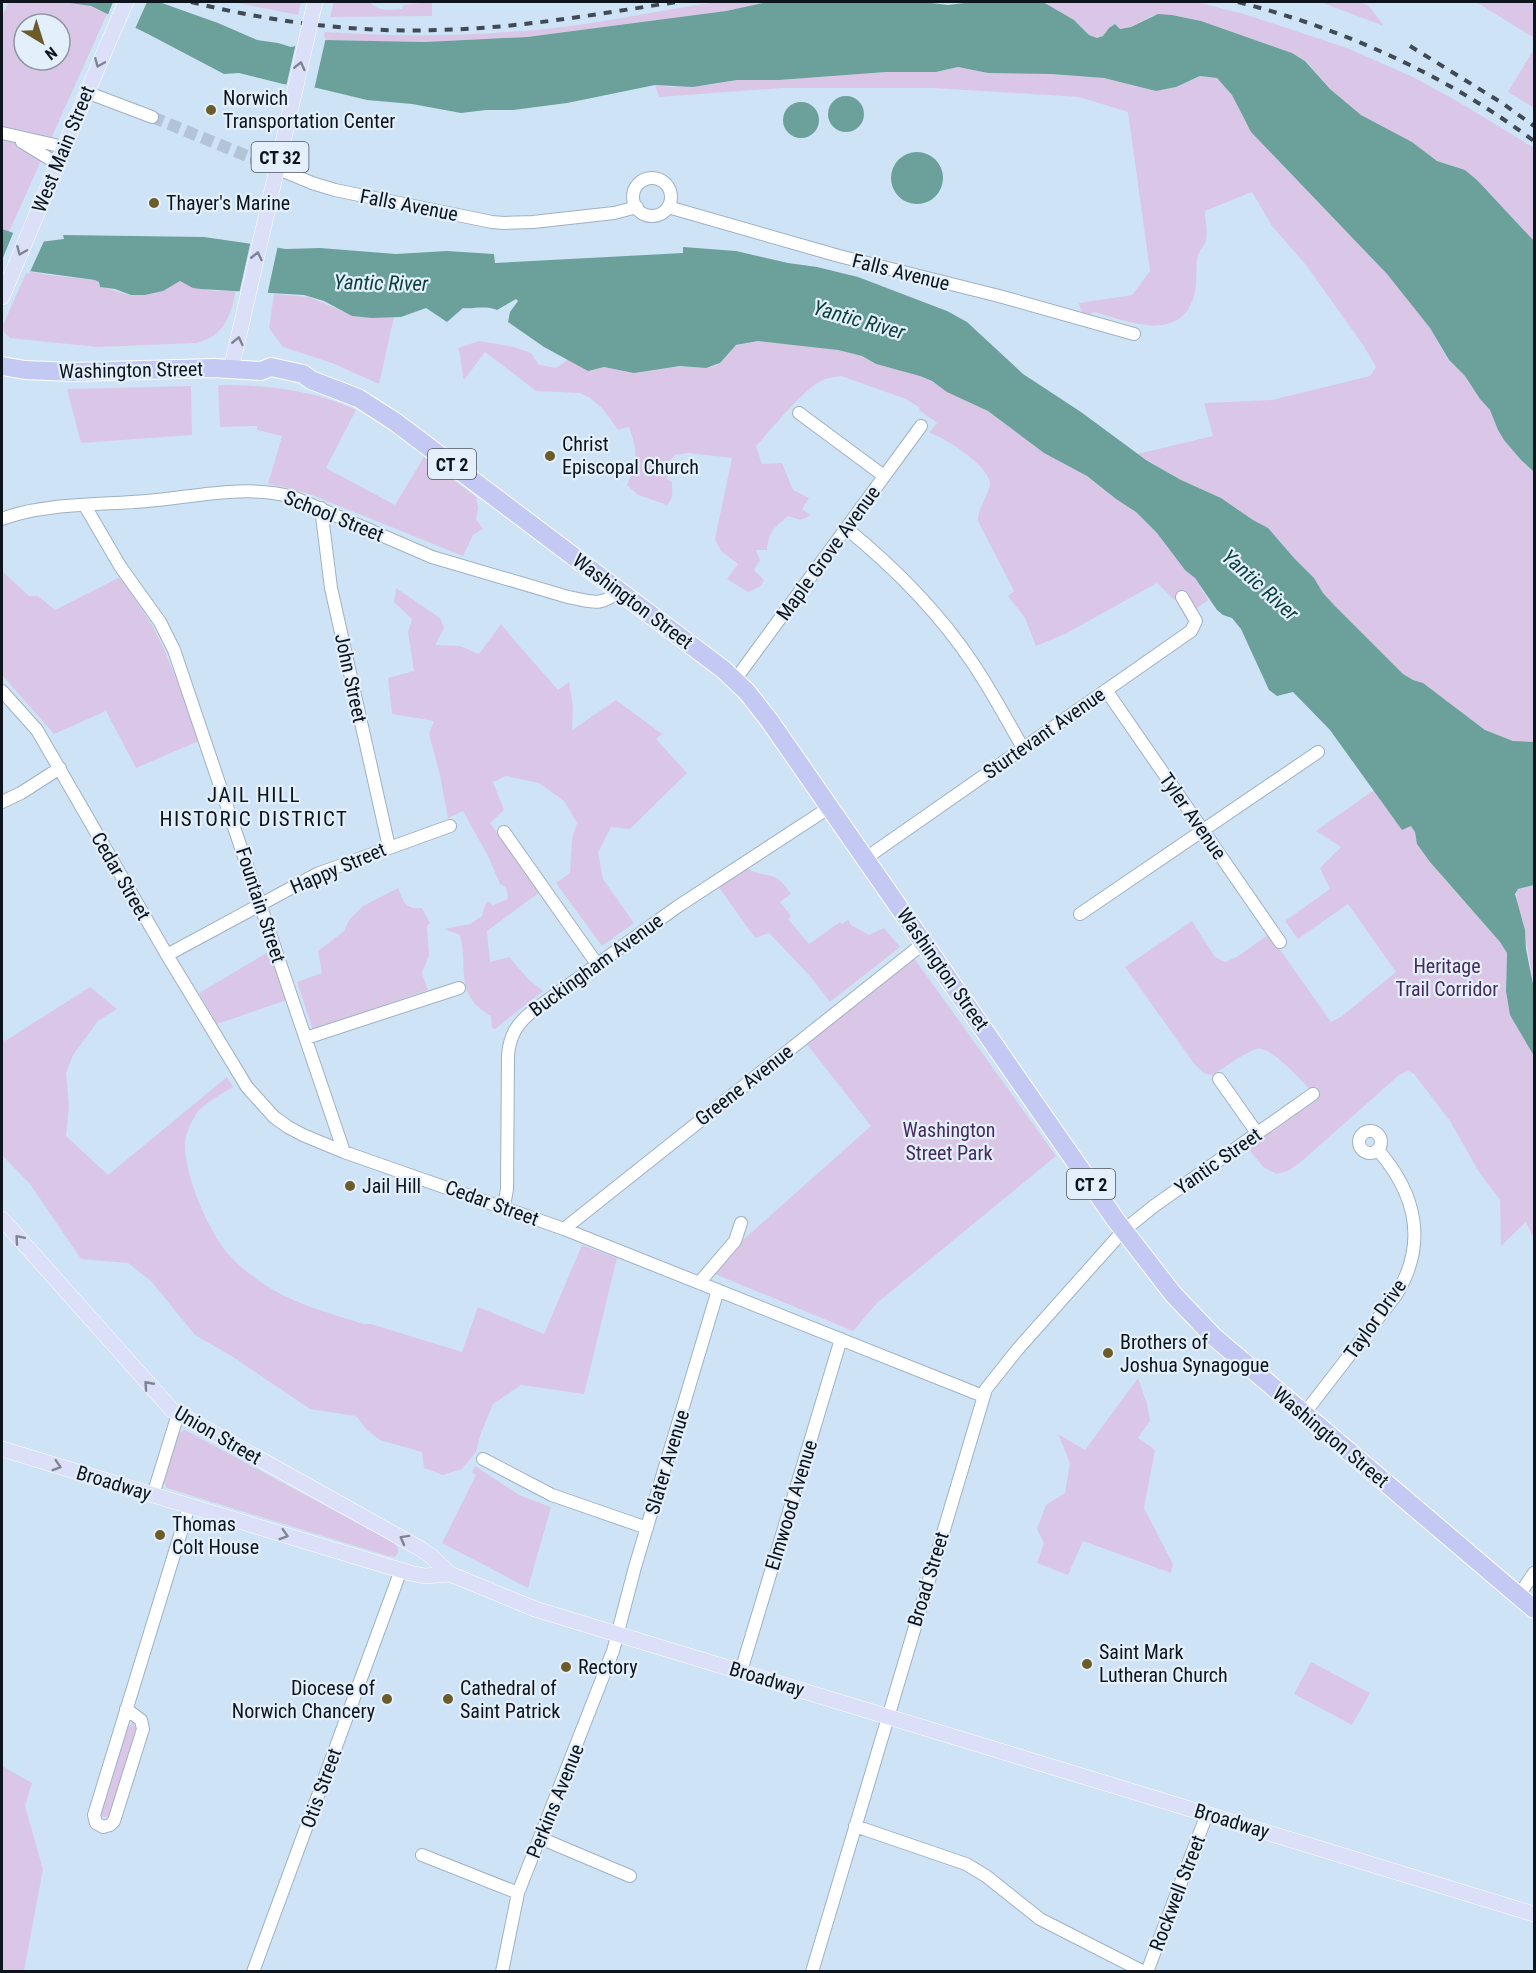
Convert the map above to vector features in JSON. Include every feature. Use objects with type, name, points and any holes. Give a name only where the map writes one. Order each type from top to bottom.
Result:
[{"type":"highway","name":"Washington Street","points":[[2,366],[61,372],[231,369],[261,371],[278,368],[303,374],[311,380],[358,398],[394,421],[735,680],[769,720],[1124,1231],[1165,1285],[1200,1323],[1534,1609]]},
{"type":"main road","name":"West Main Street","points":[[2,297],[86,92],[126,2]]},
{"type":"main road","name":"CT 32","points":[[231,369],[315,2]]},
{"type":"main road","name":"Union Street","points":[[2,1219],[147,1384],[178,1414],[421,1549],[450,1574]]},
{"type":"main road","name":"Broadway","points":[[2,1449],[401,1570],[425,1576],[450,1574],[534,1609],[1534,1914]]},
{"type":"street","points":[[86,92],[152,117]]},
{"type":"street","points":[[2,133],[64,147]]},
{"type":"street","points":[[16,138],[58,164]]},
{"type":"street","name":"Falls Avenue","points":[[257,160],[328,188],[492,222],[544,221],[614,213],[637,207],[645,214],[655,215],[668,207],[839,256],[999,296],[1134,334]]},
{"type":"street","points":[[637,207],[634,196],[638,185],[648,178],[664,182],[670,191],[668,207]]},
{"type":"street","points":[[799,413],[884,476]]},
{"type":"street","name":"Maple Grove Avenue","points":[[735,680],[921,426]]},
{"type":"street","name":"School Street","points":[[2,519],[25,512],[257,491],[293,497],[432,557],[568,597],[604,602],[619,591]]},
{"type":"street","name":"Fountain Street","points":[[85,506],[120,566],[171,642],[344,1152]]},
{"type":"street","name":"John Street","points":[[321,508],[331,588],[389,847]]},
{"type":"street","points":[[846,528],[898,573],[935,613],[982,677],[1023,748]]},
{"type":"street","name":"Sturtevant Avenue","points":[[866,858],[1194,628],[1195,617],[1182,597]]},
{"type":"street","name":"Tyler Avenue","points":[[1106,690],[1280,942]]},
{"type":"street","name":"Cedar Street","points":[[2,691],[37,730],[167,955],[247,1087],[288,1127],[344,1152],[504,1206],[564,1229],[983,1396]]},
{"type":"street","points":[[1080,914],[1318,752]]},
{"type":"street","points":[[2,802],[60,768]]},
{"type":"street","name":"Buckingham Avenue","points":[[504,1206],[507,1189],[508,1055],[512,1035],[518,1023],[677,907],[830,807]]},
{"type":"street","name":"Happy Street","points":[[167,955],[317,874],[450,826]]},
{"type":"street","points":[[504,832],[597,964]]},
{"type":"street","name":"Greene Avenue","points":[[564,1229],[925,942]]},
{"type":"street","points":[[306,1038],[459,988]]},
{"type":"street","points":[[1219,1079],[1257,1133]]},
{"type":"street","name":"Yantic Street","points":[[1124,1231],[1149,1209],[1313,1094]]},
{"type":"street","name":"Taylor Drive","points":[[1304,1414],[1396,1295],[1410,1264],[1414,1240],[1410,1202],[1396,1173],[1378,1150]]},
{"type":"street","points":[[699,1283],[735,1241],[741,1223]]},
{"type":"street","name":"Broad Street","points":[[812,1971],[983,1396],[1017,1350],[1124,1231]]},
{"type":"street","name":"Slater Avenue","points":[[618,1634],[717,1290]]},
{"type":"street","name":"Elmwood Avenue","points":[[741,1671],[841,1340]]},
{"type":"street","points":[[153,1495],[178,1414]]},
{"type":"street","points":[[483,1459],[552,1495],[647,1528]]},
{"type":"street","points":[[126,1709],[141,1719],[143,1729],[114,1821],[103,1827],[96,1823],[94,1815],[126,1709],[189,1506]]},
{"type":"street","name":"Otis Street","points":[[253,1971],[401,1570]]},
{"type":"street","points":[[1519,1596],[1534,1573]]},
{"type":"street","name":"Perkins Avenue","points":[[502,1971],[518,1893],[602,1684],[618,1634]]},
{"type":"street","name":"Rockwell Street","points":[[1146,1971],[1207,1814]]},
{"type":"street","points":[[855,1826],[966,1864],[986,1876],[1040,1919],[1146,1971]]},
{"type":"street","points":[[540,1838],[630,1876]]},
{"type":"street","points":[[422,1855],[518,1893]]},
{"type":"green space","points":[[9,2],[67,2],[90,6],[107,14],[9,232],[2,229],[2,16]]},
{"type":"green space","points":[[232,2],[301,2],[298,15]]},
{"type":"green space","points":[[334,2],[370,2],[381,9],[389,10],[402,9],[403,5],[432,2],[432,16],[330,17]]},
{"type":"green space","points":[[717,2],[767,2],[726,11],[527,37],[425,42],[323,40],[325,32],[435,35],[545,29]]},
{"type":"green space","points":[[1043,2],[1196,2],[1244,14],[1347,48],[1413,77],[1534,148],[1534,241],[1465,170],[1437,161],[1412,142],[1361,115],[1330,89],[1306,61],[1292,53],[1201,21],[1172,15],[1152,16],[1131,27],[1120,29],[1115,24],[1103,36],[1097,38],[1089,35],[1074,20]]},
{"type":"green space","points":[[1320,2],[1360,2],[1369,6],[1384,26]]},
{"type":"green space","points":[[1476,2],[1534,2],[1534,38]]},
{"type":"green space","points":[[1534,49],[1534,108],[1508,92]]},
{"type":"green space","points":[[958,67],[988,73],[1104,78],[1156,91],[1176,87],[1201,76],[1217,78],[1232,95],[1251,132],[1387,274],[1430,328],[1448,360],[1465,376],[1490,410],[1498,430],[1521,460],[1534,472],[1534,742],[1513,741],[1485,730],[1423,683],[1403,674],[1334,605],[1314,578],[1268,528],[1221,498],[1181,480],[1137,454],[1213,436],[1204,403],[1272,400],[1370,376],[1376,367],[1306,265],[1272,226],[1252,192],[1205,211],[1207,236],[1199,252],[1194,296],[1187,311],[1177,320],[1165,325],[1151,325],[1136,324],[1094,312],[1087,316],[1081,311],[1079,303],[1132,295],[1150,271],[1128,112],[1079,97],[934,88],[782,88],[659,97],[655,85],[670,87],[709,85],[737,80],[779,80],[886,72],[936,72]]},
{"type":"green space","points":[[27,271],[95,280],[100,286],[129,295],[145,295],[163,291],[180,281],[192,287],[216,291],[236,290],[225,324],[214,336],[206,340],[196,343],[97,347],[10,338],[4,332],[3,325]]},
{"type":"green space","points":[[274,294],[309,297],[354,316],[394,317],[379,384],[332,363],[283,347],[269,328]]},
{"type":"green space","points":[[479,341],[514,347],[531,353],[539,365],[556,368],[569,359],[588,370],[606,367],[629,372],[683,366],[710,367],[717,365],[734,346],[758,341],[827,348],[862,356],[876,364],[919,375],[988,411],[1044,453],[1087,476],[1136,512],[1161,537],[1195,578],[1208,600],[1185,617],[1176,599],[1174,600],[1157,583],[1065,634],[1036,646],[1025,618],[1008,596],[1014,591],[978,521],[979,512],[990,485],[989,478],[984,471],[956,447],[929,433],[937,423],[919,410],[920,408],[906,399],[841,376],[832,377],[811,387],[756,446],[762,464],[782,463],[793,490],[809,498],[802,509],[809,514],[808,517],[800,520],[788,516],[773,530],[767,550],[756,550],[760,560],[754,570],[764,580],[761,586],[748,592],[727,579],[738,564],[721,551],[715,539],[732,458],[689,453],[675,455],[669,462],[667,479],[672,482],[672,497],[669,503],[667,505],[638,495],[627,485],[635,456],[629,427],[618,430],[603,409],[580,393],[536,391],[485,352],[464,380],[458,348]]},
{"type":"green space","points":[[218,385],[253,386],[305,393],[356,410],[326,468],[395,505],[424,457],[476,497],[478,509],[476,519],[483,529],[473,535],[463,556],[312,495],[268,484],[282,436],[257,430],[257,426],[220,427]]},
{"type":"green space","points":[[191,386],[192,435],[81,443],[67,389]]},
{"type":"green space","points":[[2,571],[29,596],[38,596],[55,610],[120,577],[152,625],[164,649],[201,740],[136,768],[106,711],[54,734],[2,675]]},
{"type":"green space","points":[[396,588],[440,618],[444,628],[435,645],[460,646],[479,654],[501,624],[558,690],[569,682],[573,706],[572,730],[616,700],[662,734],[656,739],[687,773],[630,829],[611,827],[598,853],[603,879],[634,923],[602,946],[556,883],[570,873],[572,839],[577,823],[564,801],[539,783],[506,776],[493,782],[504,810],[490,823],[540,892],[487,931],[490,962],[509,957],[529,980],[543,991],[495,1029],[492,1028],[491,1016],[479,1008],[467,990],[460,935],[444,929],[470,924],[482,916],[488,901],[493,905],[508,899],[506,887],[500,884],[489,858],[463,811],[448,818],[429,734],[434,721],[392,714],[388,678],[414,671],[408,632],[412,619],[394,602]]},
{"type":"green space","name":"Heritage Trail Corridor","points":[[1374,790],[1384,806],[1411,825],[1422,849],[1445,880],[1507,952],[1506,985],[1518,1025],[1534,1055],[1534,1239],[1526,1222],[1501,1246],[1500,1200],[1479,1172],[1450,1121],[1414,1074],[1408,1071],[1399,1075],[1288,1171],[1277,1174],[1263,1167],[1247,1147],[1315,1095],[1279,1059],[1263,1050],[1257,1049],[1248,1053],[1212,1075],[1204,1073],[1195,1065],[1125,967],[1192,921],[1215,957],[1225,962],[1237,957],[1269,934],[1331,1022],[1342,1016],[1396,972],[1348,904],[1298,939],[1285,921],[1330,889],[1320,868],[1341,847],[1316,831]]},
{"type":"green space","points":[[747,868],[775,877],[785,886],[791,894],[780,902],[791,916],[788,919],[809,944],[840,922],[842,924],[848,920],[851,925],[869,935],[884,928],[900,947],[830,1002],[810,976],[769,933],[755,938],[718,886]]},
{"type":"green space","points":[[1534,885],[1534,987],[1523,922],[1516,901],[1517,890]]},
{"type":"green space","points":[[398,888],[406,904],[412,908],[422,908],[430,923],[427,926],[429,955],[422,973],[428,990],[313,1030],[297,982],[322,973],[318,951],[344,931],[349,920],[363,906]]},
{"type":"green space","points":[[270,951],[287,1000],[217,1024],[199,993]]},
{"type":"green space","name":"Washington Street Park","points":[[914,958],[1056,1156],[877,1303],[853,1331],[708,1271],[871,1126],[806,1043]]},
{"type":"green space","points":[[90,987],[117,1009],[98,1021],[73,1055],[66,1073],[69,1107],[66,1136],[108,1175],[227,1077],[233,1087],[197,1113],[185,1143],[193,1187],[206,1219],[222,1246],[240,1266],[282,1295],[309,1306],[462,1352],[478,1307],[544,1334],[582,1245],[617,1258],[584,1394],[521,1385],[493,1404],[476,1452],[462,1469],[443,1475],[424,1468],[422,1452],[380,1440],[367,1430],[356,1416],[310,1409],[233,1357],[195,1335],[151,1281],[128,1263],[81,1259],[30,1184],[2,1155],[2,1039],[5,1041]]},
{"type":"green space","points":[[1138,1378],[1150,1421],[1138,1438],[1155,1450],[1144,1508],[1173,1564],[1171,1573],[1083,1541],[1068,1575],[1037,1563],[1044,1543],[1037,1529],[1046,1505],[1065,1493],[1070,1463],[1058,1434],[1085,1450]]},
{"type":"green space","points":[[185,1430],[394,1543],[398,1548],[398,1553],[395,1557],[388,1556],[167,1488],[163,1481],[179,1433]]},
{"type":"green space","points":[[475,1466],[519,1495],[551,1507],[528,1588],[442,1543],[476,1475],[472,1472]]},
{"type":"green space","points":[[1311,1662],[1370,1693],[1352,1725],[1294,1694]]},
{"type":"green space","points":[[133,1723],[136,1728],[111,1813],[103,1817],[100,1812],[127,1727]]},
{"type":"green space","points":[[2,1766],[32,1783],[25,1806],[43,1869],[24,1971],[2,1971]]},
{"type":"water","points":[[63,2],[159,2],[257,40],[291,47],[323,40],[425,42],[527,37],[726,11],[768,2],[923,2],[948,5],[972,2],[1043,2],[1074,20],[1089,35],[1097,38],[1103,36],[1115,24],[1120,29],[1131,27],[1158,14],[1201,21],[1292,53],[1305,61],[1330,89],[1361,115],[1412,142],[1437,161],[1465,170],[1534,241],[1534,472],[1504,440],[1490,410],[1465,376],[1449,360],[1430,328],[1387,274],[1251,132],[1232,95],[1217,78],[1200,76],[1176,87],[1156,91],[1104,78],[988,73],[958,67],[936,72],[886,72],[779,80],[737,80],[693,87],[655,85],[567,103],[513,110],[461,113],[412,104],[367,100],[239,73],[224,74],[91,6]]},
{"type":"water","points":[[846,96],[859,101],[864,114],[859,127],[846,132],[833,127],[828,114],[833,101]]},
{"type":"water","points":[[801,102],[814,107],[819,120],[814,133],[801,138],[788,133],[783,120],[788,107]]},
{"type":"water","points":[[917,152],[927,154],[935,160],[941,168],[943,178],[941,188],[935,196],[927,202],[917,204],[907,202],[899,196],[893,188],[891,178],[893,168],[899,160],[907,154]]},
{"type":"water","name":"Yantic River","points":[[2,229],[40,242],[64,239],[63,235],[204,237],[286,249],[320,248],[396,254],[447,251],[494,254],[495,263],[683,253],[683,247],[736,251],[858,277],[947,311],[967,322],[1023,374],[1081,412],[1146,460],[1181,480],[1221,498],[1268,528],[1314,578],[1334,605],[1403,674],[1423,683],[1485,730],[1513,741],[1534,742],[1534,885],[1518,889],[1515,894],[1525,930],[1526,949],[1534,989],[1534,1056],[1510,1015],[1506,991],[1507,953],[1430,862],[1417,844],[1415,832],[1411,826],[1402,830],[1330,730],[1293,692],[1277,696],[1269,690],[1241,629],[1232,618],[1217,610],[1195,578],[1185,570],[1157,533],[1136,512],[1087,476],[1044,453],[988,411],[947,392],[932,381],[876,364],[862,356],[838,350],[758,341],[736,345],[720,363],[706,368],[680,366],[634,373],[604,367],[588,371],[544,347],[508,322],[510,312],[518,301],[516,299],[497,310],[484,307],[463,308],[447,322],[426,308],[401,317],[352,316],[324,301],[304,295],[201,289],[193,288],[180,281],[163,291],[131,295],[115,289],[100,287],[99,282],[95,280],[29,271],[2,261]]},
{"type":"pier","points":[[113,2],[147,2],[134,31],[107,17]]},
{"type":"pier","points":[[326,37],[314,90],[286,87],[296,43]]},
{"type":"pier","points":[[14,231],[45,239],[29,274],[2,264]]},
{"type":"pier","points":[[251,240],[278,245],[267,296],[239,294]]},
{"type":"tunnel","points":[[152,117],[257,160]]},
{"type":"railway","points":[[191,2],[314,25],[377,30],[470,29],[588,16],[676,2]]},
{"type":"railway","points":[[1238,2],[1317,26],[1393,57],[1466,95],[1534,141]]},
{"type":"railway","points":[[1410,46],[1502,103],[1534,126]]},
{"type":"place","name":"Norwich Transportation Center","points":[[211,110]]},
{"type":"place","name":"Thayer's Marine","points":[[154,203]]},
{"type":"place","name":"Christ Episcopal Church","points":[[550,456]]},
{"type":"place","name":"Jail Hill","points":[[350,1186]]},
{"type":"place","name":"Brothers of Joshua Synagogue","points":[[1108,1353]]},
{"type":"place","name":"Thomas Colt House","points":[[160,1535]]},
{"type":"place","name":"Saint Mark Lutheran Church","points":[[1087,1664]]},
{"type":"place","name":"Rectory","points":[[566,1667]]},
{"type":"place","name":"Diocese of Norwich Chancery","points":[[387,1699]]},
{"type":"place","name":"Cathedral of Saint Patrick","points":[[448,1699]]},
{"type":"district","name":"JAIL HILL HISTORIC DISTRICT","points":[[254,807]]}]
